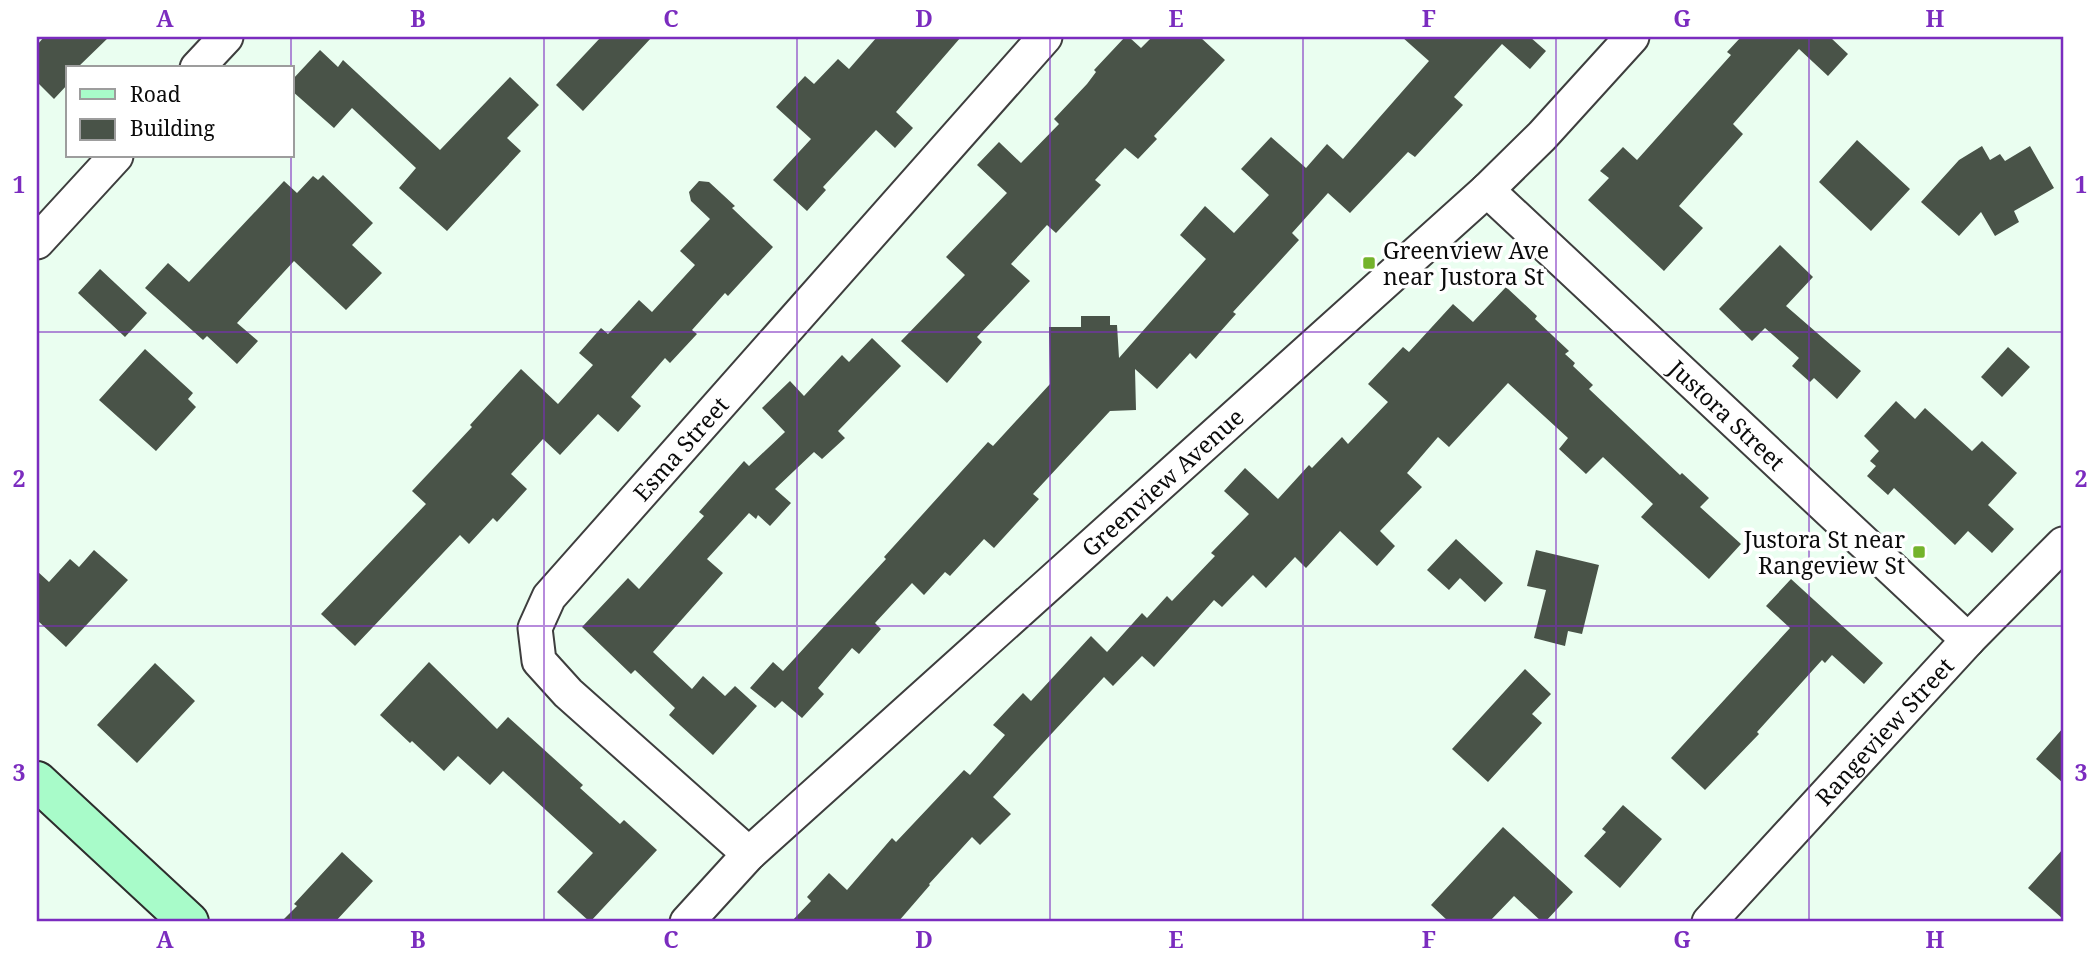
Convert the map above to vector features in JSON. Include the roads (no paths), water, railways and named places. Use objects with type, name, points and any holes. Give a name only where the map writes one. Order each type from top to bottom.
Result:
[{"type":"main road","points":[[37,781],[188,922]]},
{"type":"street","points":[[199,66],[226,37]]},
{"type":"street","name":"Esma Street","points":[[749,854],[568,693],[539,661],[536,628],[550,597],[1045,37]]},
{"type":"street","name":"Greenview Avenue","points":[[687,922],[749,854],[1487,190],[1542,136],[1632,37]]},
{"type":"street","points":[[37,242],[114,158]]},
{"type":"street","name":"Justora Street","points":[[1487,190],[1968,640]]},
{"type":"street","name":"Rangeview Street","points":[[1709,922],[1968,640],[2063,544]]},
{"type":"place","name":"Greenview Ave near Justora St","points":[[1369,263]]},
{"type":"place","name":"Justora St near Rangeview St","points":[[1919,552]]}]
